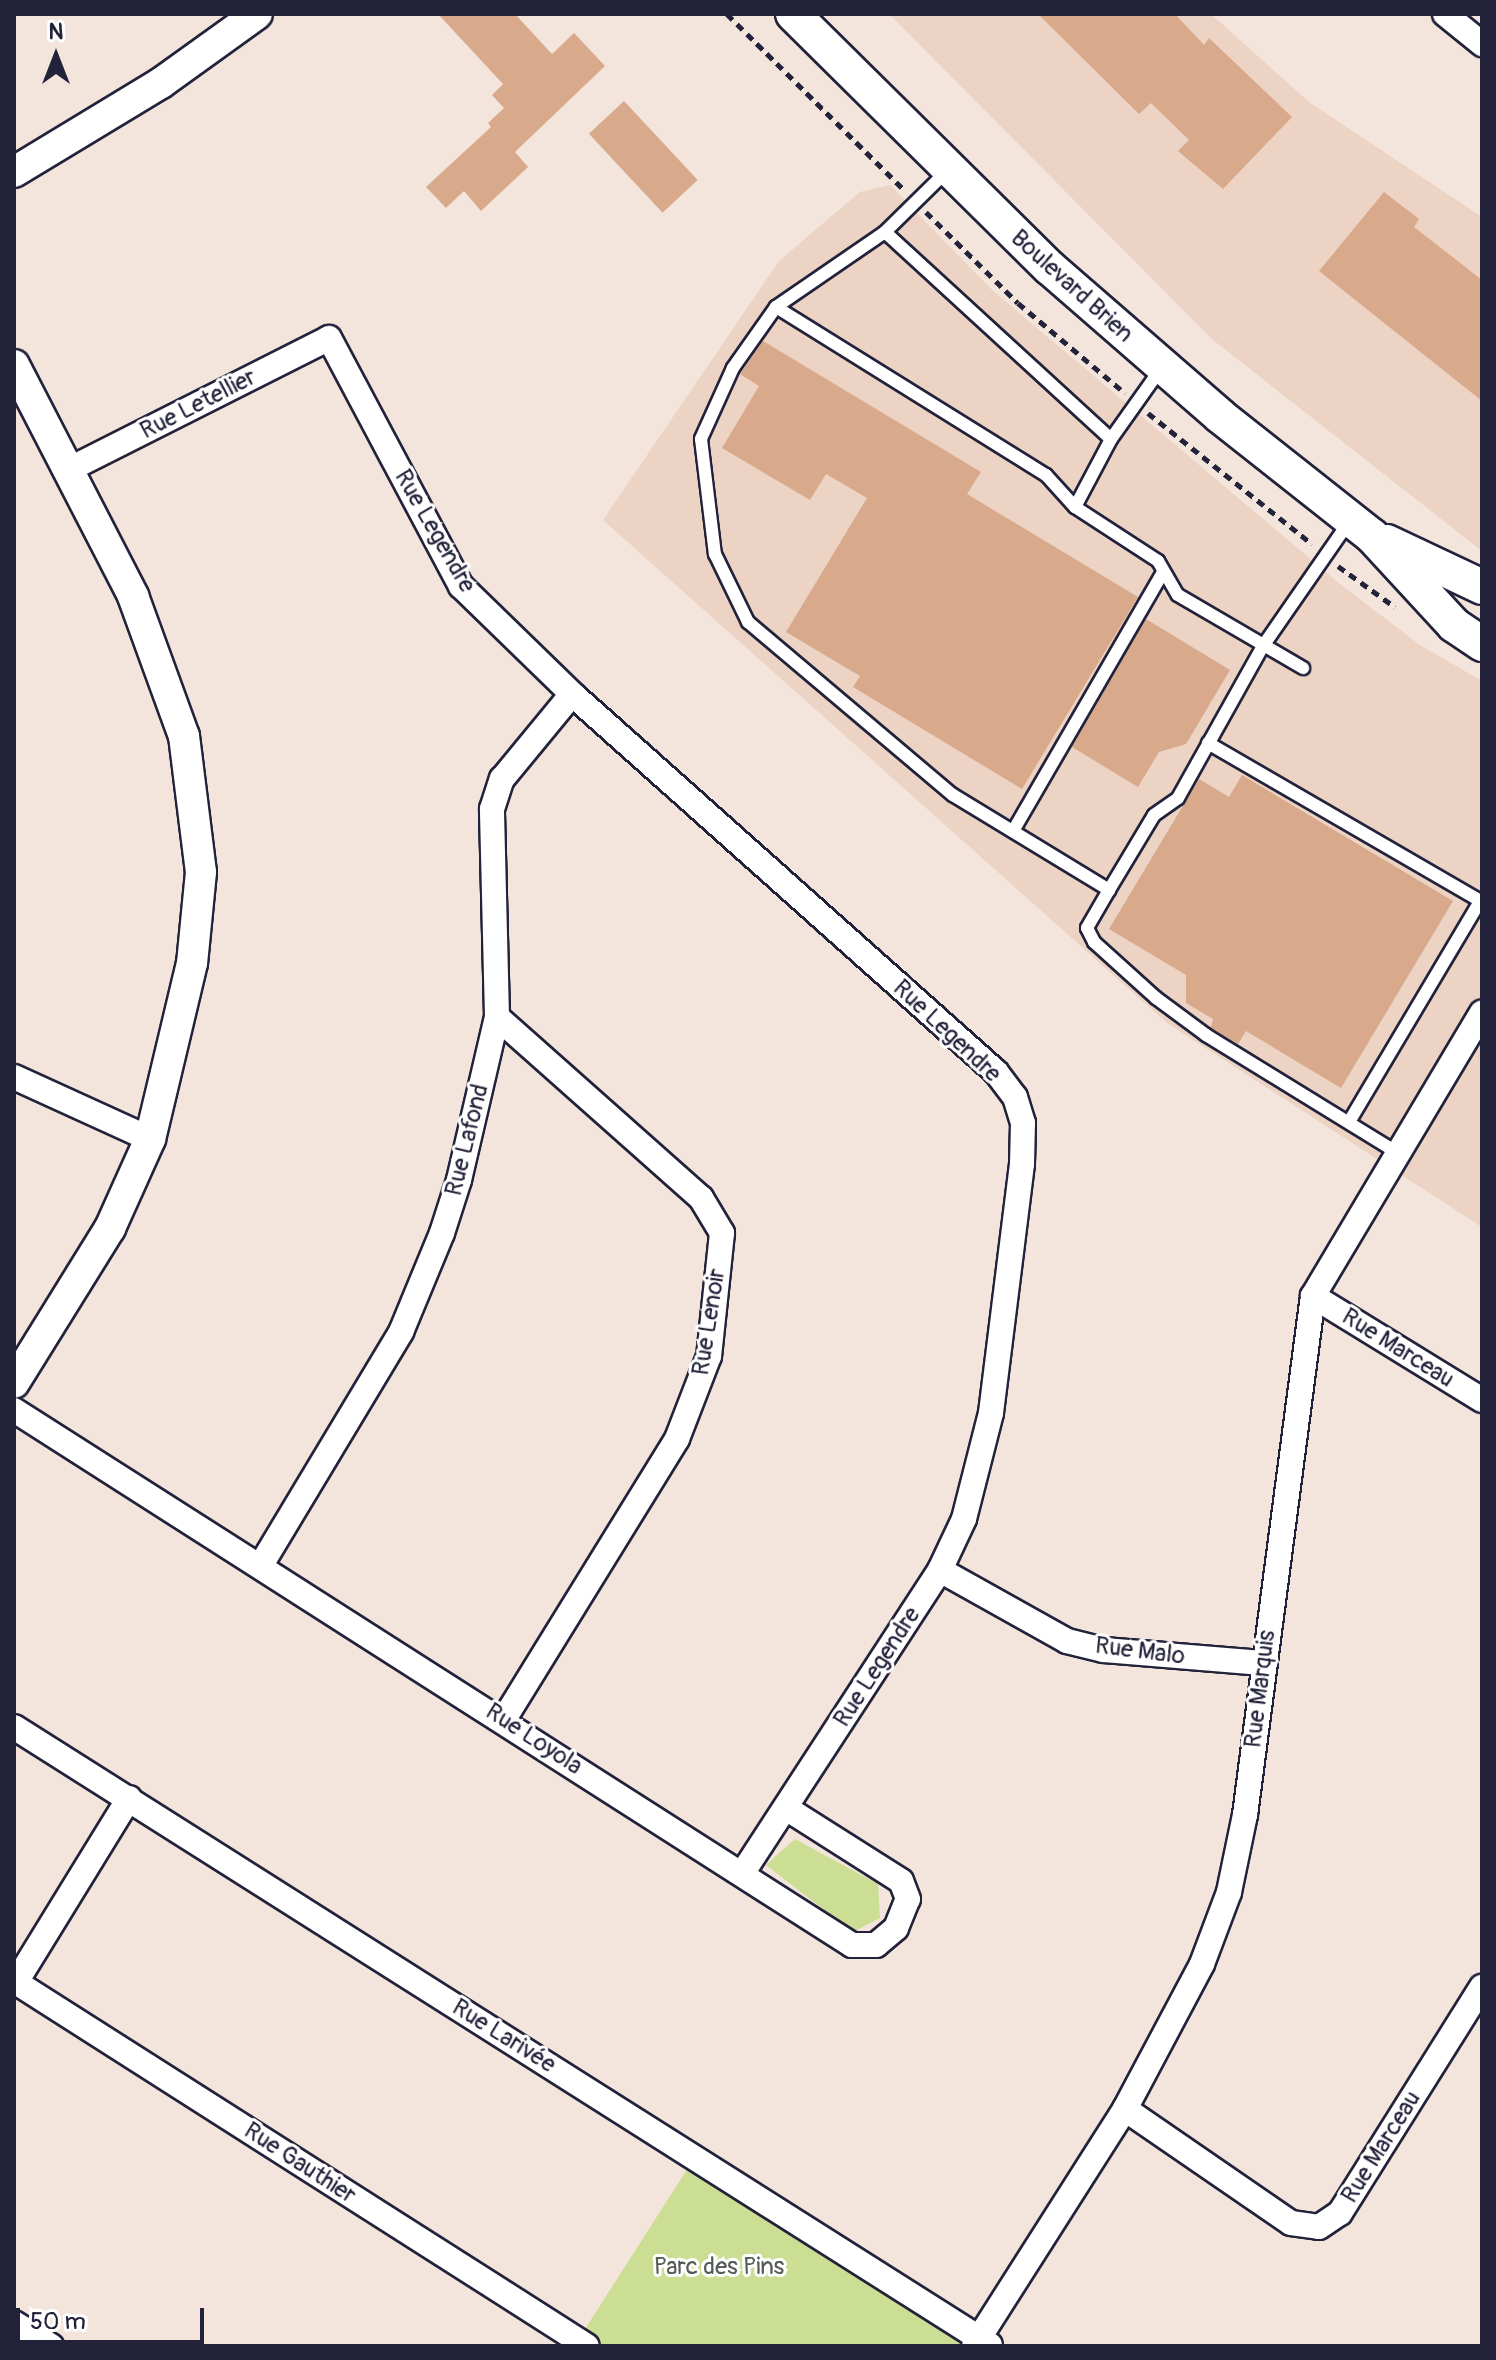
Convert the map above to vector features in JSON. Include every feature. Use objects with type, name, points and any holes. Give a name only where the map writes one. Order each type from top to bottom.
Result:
[{"type":"main road","name":"Boulevard Brien","points":[[793,14],[947,171],[1162,367],[1361,528],[1454,625],[1482,644]]},
{"type":"main road","name":"Boulevard Brien","points":[[1361,528],[1482,587]]},
{"type":"street","points":[[14,172],[161,83],[257,14]]},
{"type":"street","points":[[1445,14],[1482,44]]},
{"type":"street","name":"Rue Letellier","points":[[68,470],[329,338]]},
{"type":"street","name":"Rue Legendre","points":[[329,338],[461,586],[572,694],[996,1072],[1015,1097],[1023,1123],[1022,1164],[991,1413],[964,1519],[940,1570],[743,1872]]},
{"type":"street","points":[[14,365],[133,596],[184,736],[201,872],[192,963],[150,1139],[110,1228],[14,1383]]},
{"type":"street","name":"Rue Lafond","points":[[261,1565],[401,1332],[459,1180],[497,1017],[492,809],[502,779],[572,694]]},
{"type":"street","name":"Rue Marquis","points":[[982,2343],[1125,2109],[1196,1976],[1229,1892],[1245,1815],[1262,1663],[1313,1296],[1401,1155],[1482,1012]]},
{"type":"street","name":"Rue Lenoir","points":[[497,1017],[701,1198],[722,1233],[709,1356],[677,1439],[504,1719]]},
{"type":"street","points":[[14,1077],[150,1139]]},
{"type":"street","name":"Rue Marceau","points":[[1313,1296],[1482,1400]]},
{"type":"street","name":"Rue Loyola","points":[[14,1410],[504,1719],[852,1945],[876,1945],[896,1928],[908,1899],[901,1881],[786,1808]]},
{"type":"street","name":"Rue Malo","points":[[940,1570],[1067,1641],[1104,1650],[1262,1663]]},
{"type":"street","name":"Rue Larivée","points":[[14,1727],[982,2343]]},
{"type":"street","points":[[15,1981],[129,1798]]},
{"type":"street","name":"Rue Gauthier","points":[[15,1981],[587,2346]]},
{"type":"street","name":"Rue Marceau","points":[[1125,2109],[1291,2223],[1319,2227],[1340,2213],[1482,1987]]},
{"type":"street","points":[[14,2323],[51,2346]]},
{"type":"lane","points":[[947,171],[885,232],[776,307],[733,368],[701,439],[715,554],[748,622],[953,795],[1109,890]]},
{"type":"lane","points":[[885,232],[1111,439]]},
{"type":"lane","points":[[776,307],[1046,475],[1075,507],[1158,561],[1178,595],[1303,668]]},
{"type":"lane","points":[[1075,507],[1111,439],[1162,367]]},
{"type":"lane","points":[[1361,528],[1263,646],[1178,798],[1154,815],[1087,928],[1094,942],[1206,1035],[1401,1155]]},
{"type":"lane","points":[[1013,831],[1163,572]]},
{"type":"lane","points":[[1208,743],[1481,901],[1349,1122]]},
{"type":"path","points":[[727,14],[902,188]]},
{"type":"path","name":"Boulevard Brien","points":[[928,214],[1018,303],[1121,390]]},
{"type":"path","points":[[1149,413],[1304,538]]},
{"type":"shaded area","points":[[889,14],[1211,14],[1309,102],[1482,217],[1482,551],[1213,340]]},
{"type":"shaded area","points":[[890,185],[991,289],[1340,584],[1420,645],[1482,681],[1482,1227],[1167,1023],[603,520],[779,261],[860,192]]},
{"type":"green space","points":[[795,1839],[878,1884],[880,1918],[853,1932],[766,1865]]},
{"type":"green space","name":"Parc des Pins","points":[[695,2157],[974,2346],[587,2346],[578,2340]]},
{"type":"building","points":[[438,14],[515,14],[552,54],[574,33],[605,66],[515,152],[528,167],[481,211],[464,191],[446,208],[426,187],[491,127],[488,123],[504,108],[492,95],[503,84]]},
{"type":"building","points":[[1038,14],[1175,14],[1204,45],[1209,38],[1292,117],[1223,189],[1178,151],[1189,140],[1151,103],[1139,114]]},
{"type":"building","points":[[624,101],[698,180],[663,213],[589,134]]},
{"type":"building","points":[[1384,192],[1419,219],[1414,227],[1482,280],[1482,401],[1319,271]]},
{"type":"building","points":[[763,341],[981,472],[967,494],[1138,597],[1022,789],[853,687],[860,676],[786,632],[867,498],[826,474],[810,500],[722,448],[759,386],[740,374]]},
{"type":"building","points":[[1146,619],[1230,670],[1186,744],[1159,752],[1138,787],[1072,747]]},
{"type":"building","points":[[1242,775],[1453,901],[1341,1088],[1246,1031],[1238,1044],[1211,1028],[1213,1019],[1186,1003],[1186,975],[1109,929],[1199,779],[1229,797]]}]
